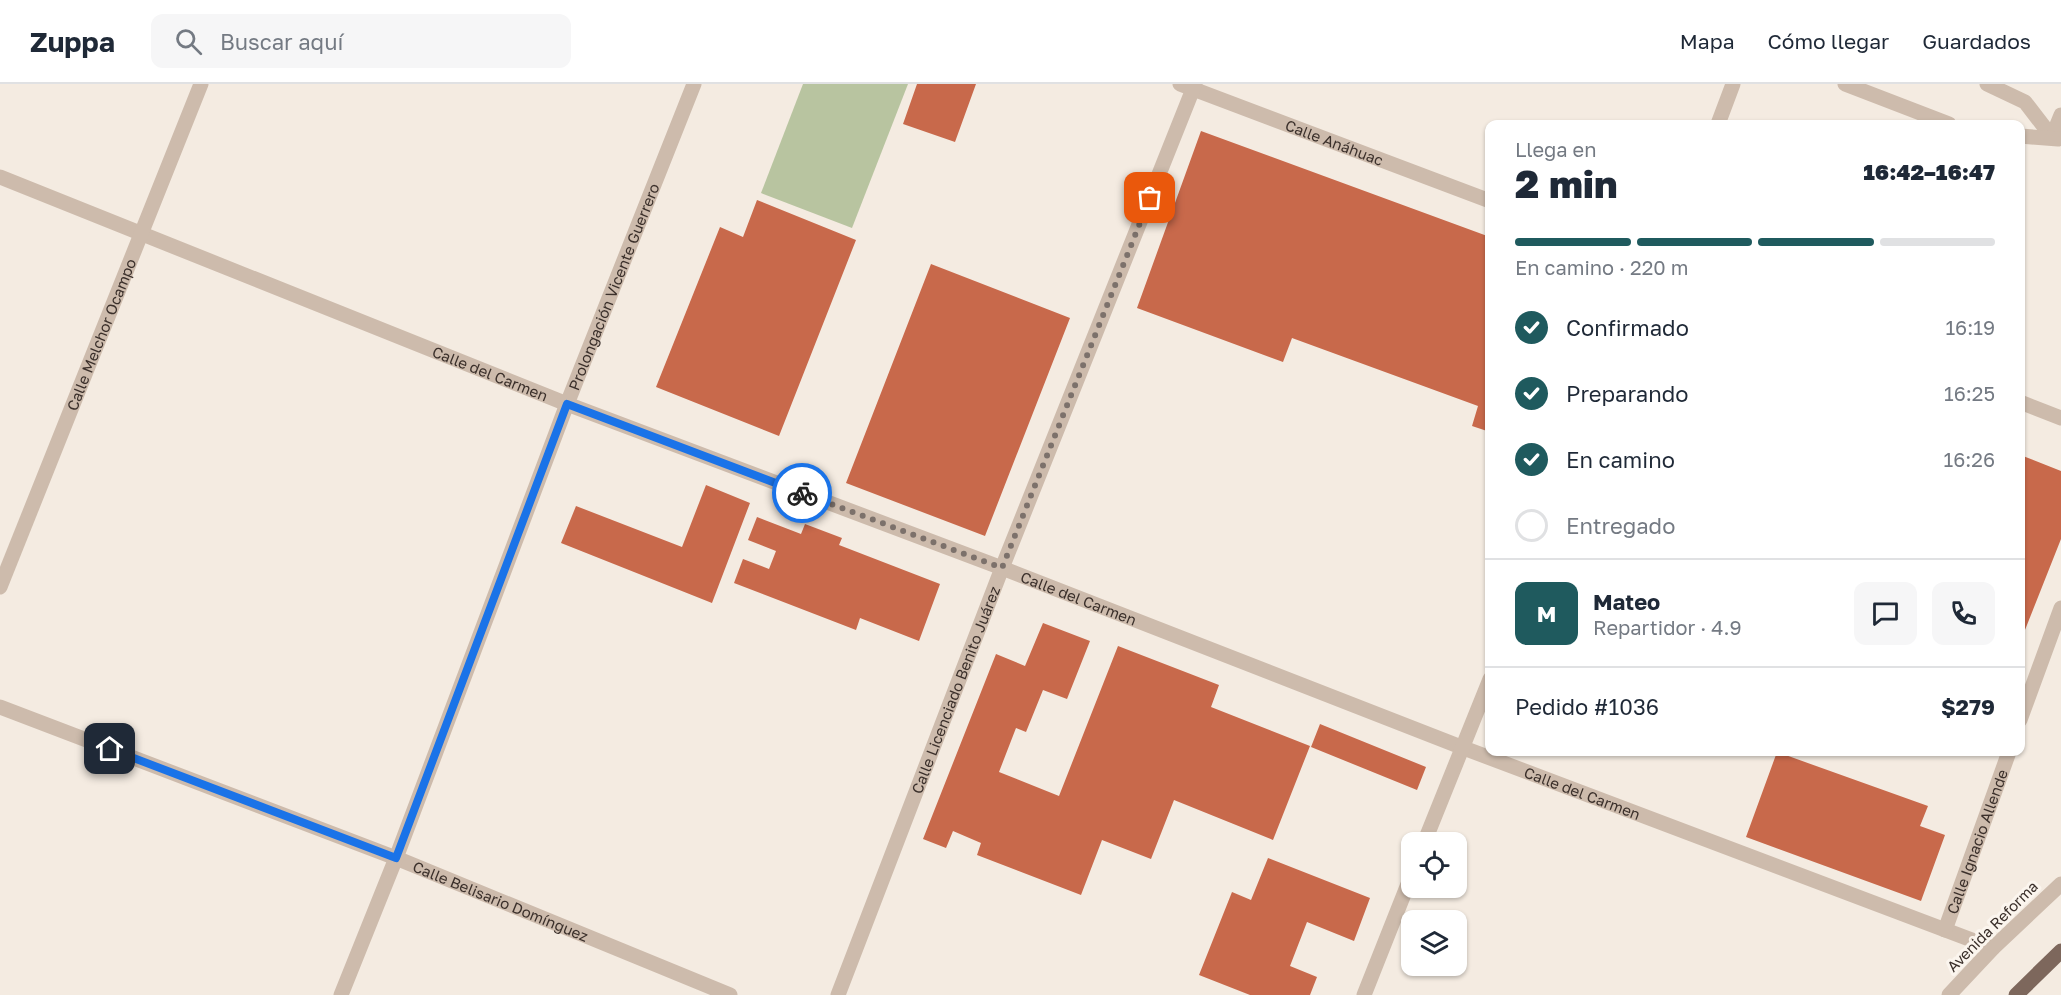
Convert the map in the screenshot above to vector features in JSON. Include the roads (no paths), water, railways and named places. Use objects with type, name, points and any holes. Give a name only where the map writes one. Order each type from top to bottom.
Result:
[{"type":"main road","points":[[2016,995],[2061,951]]},
{"type":"street","name":"Calle Melchor Ocampo","points":[[0,587],[201,84]]},
{"type":"street","name":"Prolongación Vicente Guerrero","points":[[341,995],[396,858],[567,404],[694,84]]},
{"type":"street","points":[[1720,120],[1733,84]]},
{"type":"street","points":[[1845,84],[1939,120]]},
{"type":"street","points":[[1987,84],[2025,102],[2056,138]]},
{"type":"street","name":"Calle Anáhuac","points":[[1190,86],[1485,199]]},
{"type":"street","name":"Calle Licenciado Benito Juárez","points":[[838,995],[1190,86]]},
{"type":"street","points":[[2056,138],[2061,115]]},
{"type":"street","points":[[2025,136],[2056,138]]},
{"type":"street","name":"Calle del Carmen","points":[[0,177],[567,404],[1002,568],[1461,747],[1994,948]]},
{"type":"street","points":[[2025,404],[2061,418]]},
{"type":"street","points":[[2025,706],[2061,608]]},
{"type":"street","points":[[1428,832],[1485,691]]},
{"type":"street","name":"Calle Belisario Domínguez","points":[[0,707],[396,858],[730,995]]},
{"type":"street","name":"Calle Ignacio Allende","points":[[1945,930],[2008,756]]},
{"type":"street","name":"Avenida Reforma","points":[[1949,995],[2061,884]]},
{"type":"street","points":[[1364,995],[1402,898]]}]
